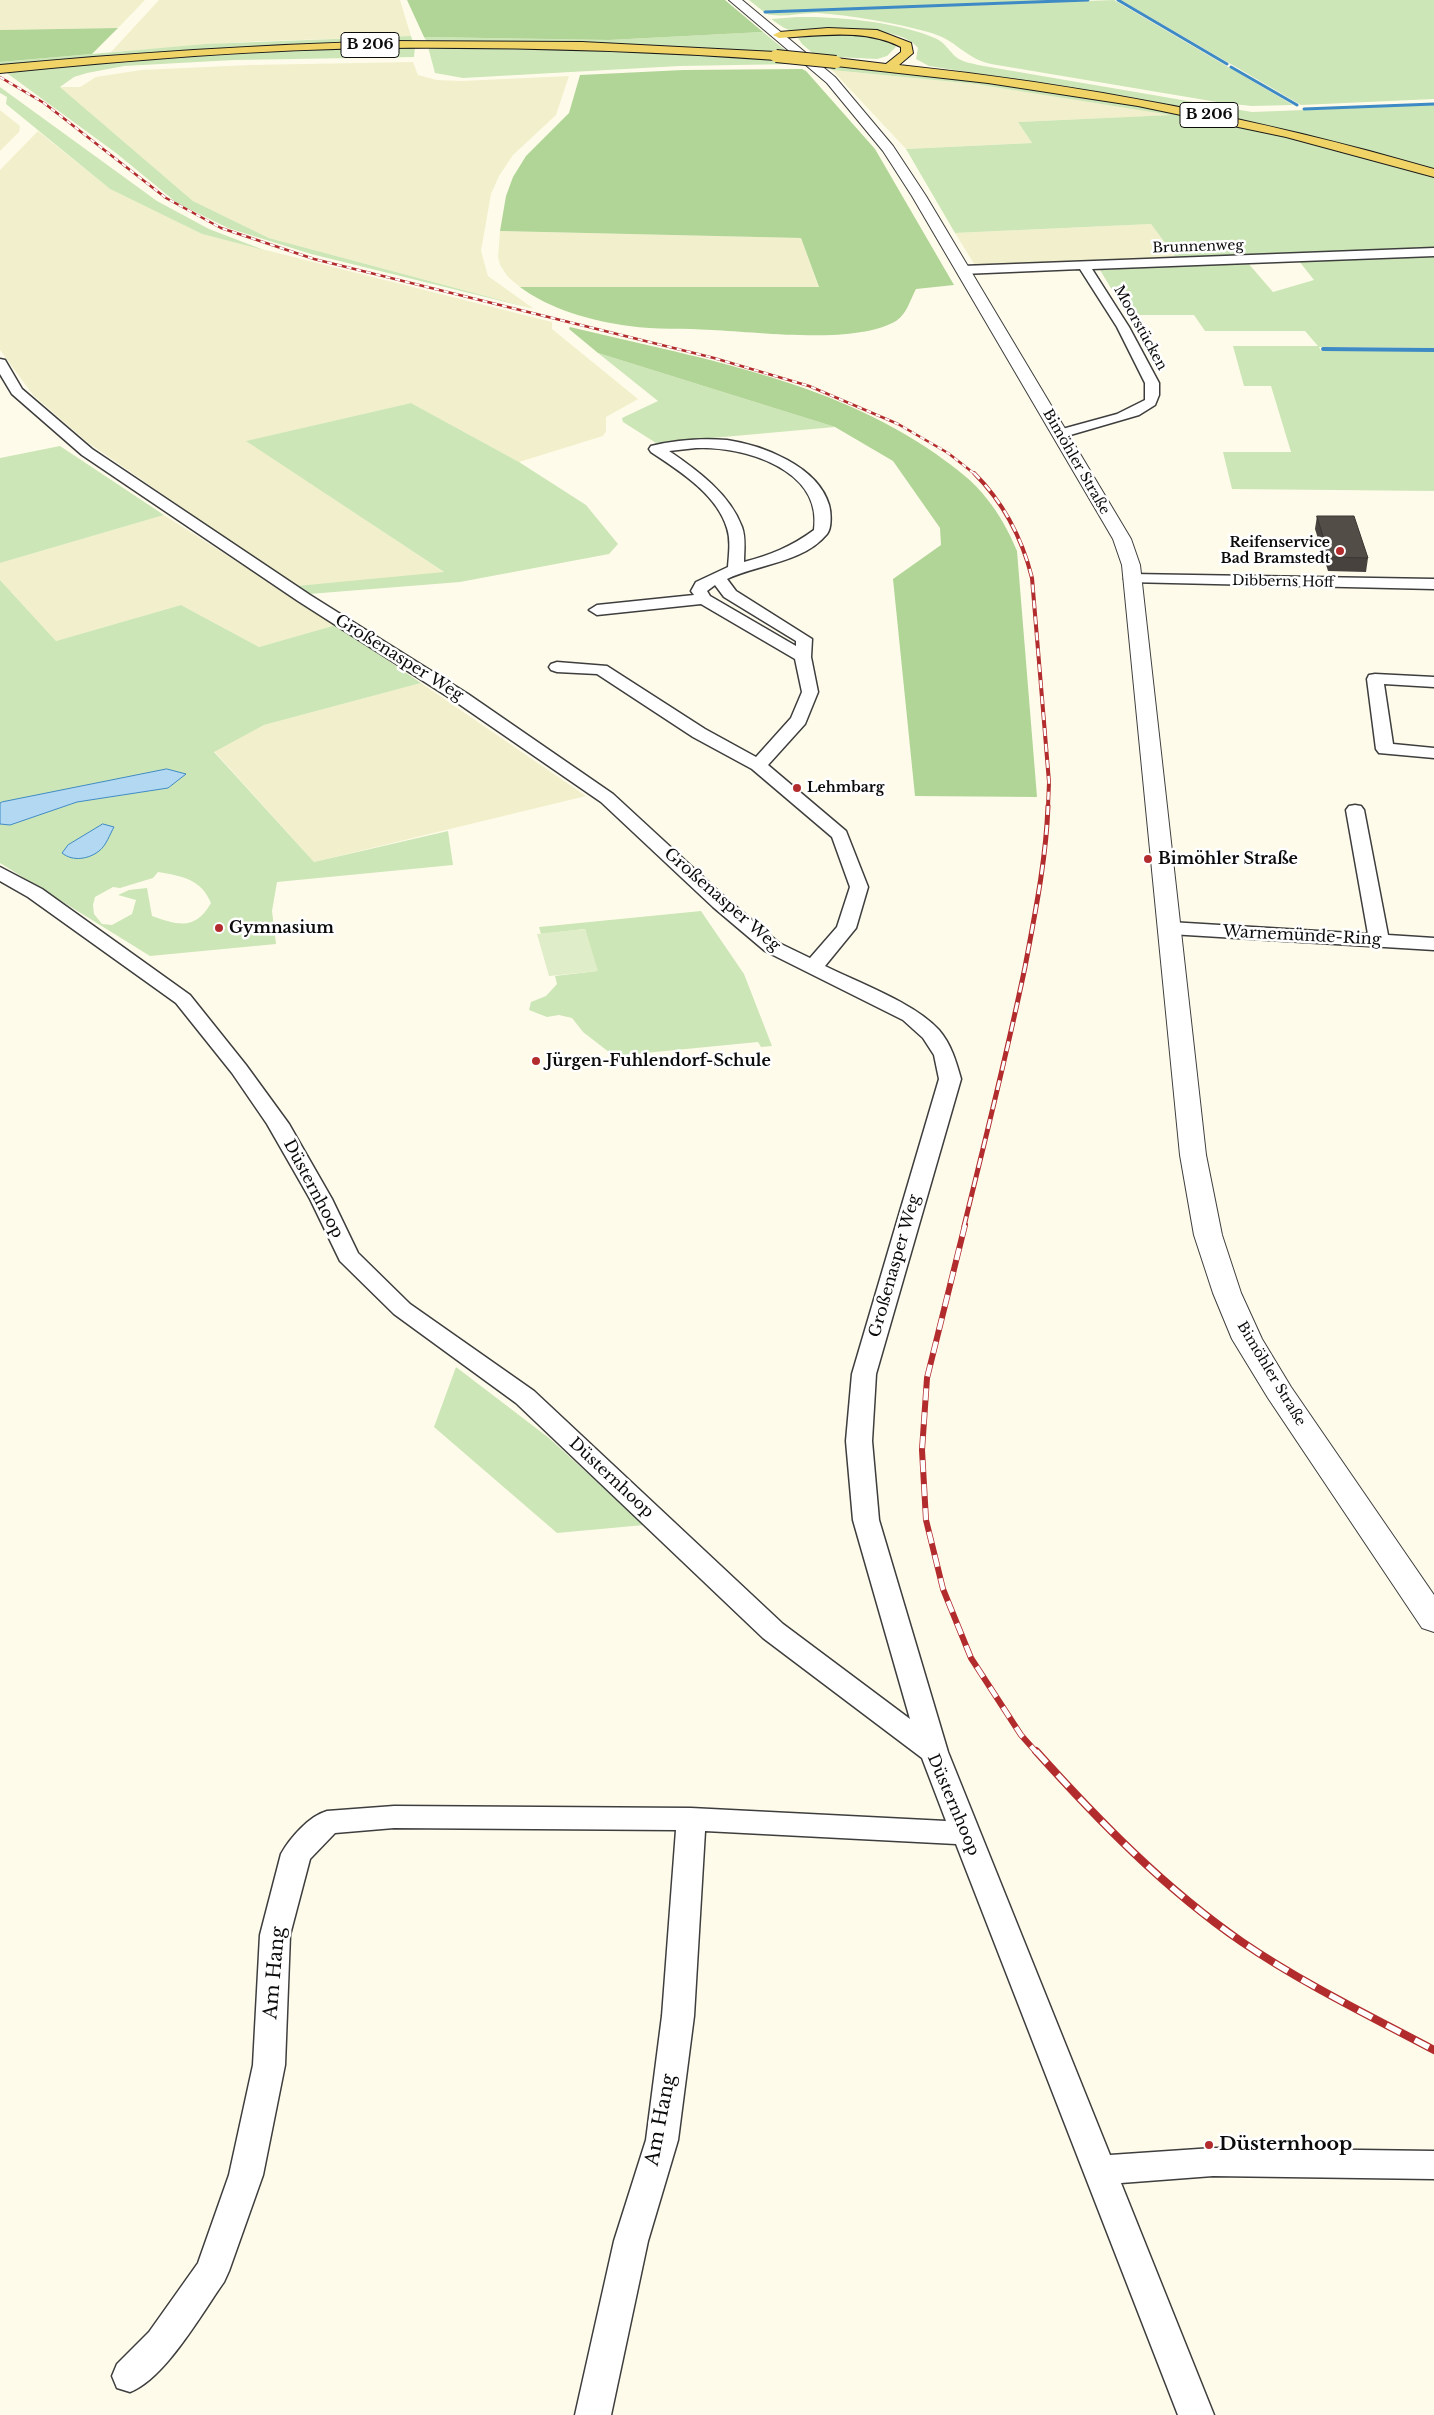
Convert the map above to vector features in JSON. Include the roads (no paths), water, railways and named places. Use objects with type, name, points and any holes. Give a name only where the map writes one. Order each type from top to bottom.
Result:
[{"type":"main road","points":[[779,35],[847,31],[872,33],[895,38],[907,45],[907,53],[889,67]]},
{"type":"main road","name":"B 206","points":[[6,68],[208,52],[390,45],[593,46],[776,56],[889,67],[1059,88],[1182,110],[1319,140],[1434,173]]},
{"type":"main road","points":[[905,56],[916,65],[933,72]]},
{"type":"street","name":"Bimöhler Straße","points":[[735,0],[831,80],[888,149],[963,270],[1122,539],[1131,565],[1193,1155],[1208,1235],[1227,1293],[1247,1339],[1279,1391],[1434,1620]]},
{"type":"street","name":"Brunnenweg","points":[[963,270],[1085,267],[1434,252]]},
{"type":"street","name":"Moorstücken","points":[[1060,434],[1135,412],[1150,403],[1154,393],[1152,383],[1123,327],[1085,267]]},
{"type":"street","name":"Großenasper Weg","points":[[0,363],[17,391],[87,452],[304,598],[462,698],[607,798],[720,903],[772,947],[910,1016],[932,1034],[944,1055],[950,1079],[864,1374],[859,1441],[866,1520],[934,1752]]},
{"type":"street","points":[[736,569],[734,527],[713,494],[676,462],[656,449],[711,444],[737,446],[763,454],[787,467],[806,481],[819,497],[824,516],[821,532],[802,546],[780,557],[736,569],[702,585],[698,591],[704,599],[803,657]]},
{"type":"street","points":[[718,578],[730,594],[804,639],[803,657],[810,692],[800,720],[758,765]]},
{"type":"street","name":"Dibberns Hoff","points":[[1132,579],[1434,584]]},
{"type":"street","points":[[597,610],[704,599]]},
{"type":"street","points":[[557,667],[601,669],[700,733],[758,765],[840,835],[859,886],[846,928],[812,968]]},
{"type":"street","points":[[1434,682],[1375,679],[1385,749],[1434,753]]},
{"type":"street","points":[[1355,810],[1379,940]]},
{"type":"street","name":"Düsternhoop","points":[[0,872],[36,892],[183,998],[239,1069],[278,1124],[321,1199],[348,1256],[402,1309],[525,1397],[773,1631],[934,1752],[1196,2415]]},
{"type":"street","name":"Warnemünde-Ring","points":[[1170,928],[1434,944]]},
{"type":"street","name":"Am Hang","points":[[130,2376],[161,2343],[212,2271],[234,2210],[246,2175],[269,2065],[276,1935],[296,1854],[327,1822],[394,1817],[691,1819],[965,1833]]},
{"type":"street","name":"Am Hang","points":[[593,2415],[631,2241],[662,2140],[678,2016],[691,1819]]},
{"type":"street","points":[[1099,2170],[1213,2162],[1434,2165]]},
{"type":"water","points":[[167,769],[186,774],[168,788],[77,802],[10,825],[0,824],[0,803],[2,802]]},
{"type":"water","points":[[103,824],[114,827],[106,843],[99,851],[91,856],[81,858],[71,858],[62,853],[68,845]]},
{"type":"waterway","points":[[765,12],[1088,0]]},
{"type":"waterway","points":[[1118,0],[1227,64]]},
{"type":"waterway","points":[[1231,67],[1297,105]]},
{"type":"waterway","points":[[1304,109],[1434,104]]},
{"type":"waterway","points":[[1323,349],[1434,350]]},
{"type":"railway","points":[[0,77],[44,103],[166,198],[221,228],[314,259],[714,358],[809,386],[898,424],[948,453],[976,475]]},
{"type":"railway","points":[[976,475],[994,496],[1011,522],[1023,549],[1032,578],[1049,782],[1048,807]]},
{"type":"railway","points":[[964,1226],[1025,967],[1042,867],[1048,806]]},
{"type":"railway","points":[[965,1225],[927,1378],[922,1450],[926,1520],[943,1589],[971,1658],[1021,1735],[1037,1753]]},
{"type":"railway","points":[[1036,1751],[1133,1853],[1213,1921],[1288,1971],[1336,1999],[1434,2050]]},
{"type":"place","name":"Reifenservice Bad Bramstedt","points":[[1340,551]]},
{"type":"place","name":"Lehmbarg","points":[[797,788]]},
{"type":"place","name":"Bimöhler Straße","points":[[1148,859]]},
{"type":"place","name":"Gymnasium","points":[[219,928]]},
{"type":"place","name":"Jürgen-Fuhlendorf-Schule","points":[[536,1061]]},
{"type":"place","name":"Düsternhoop","points":[[1209,2145]]}]
